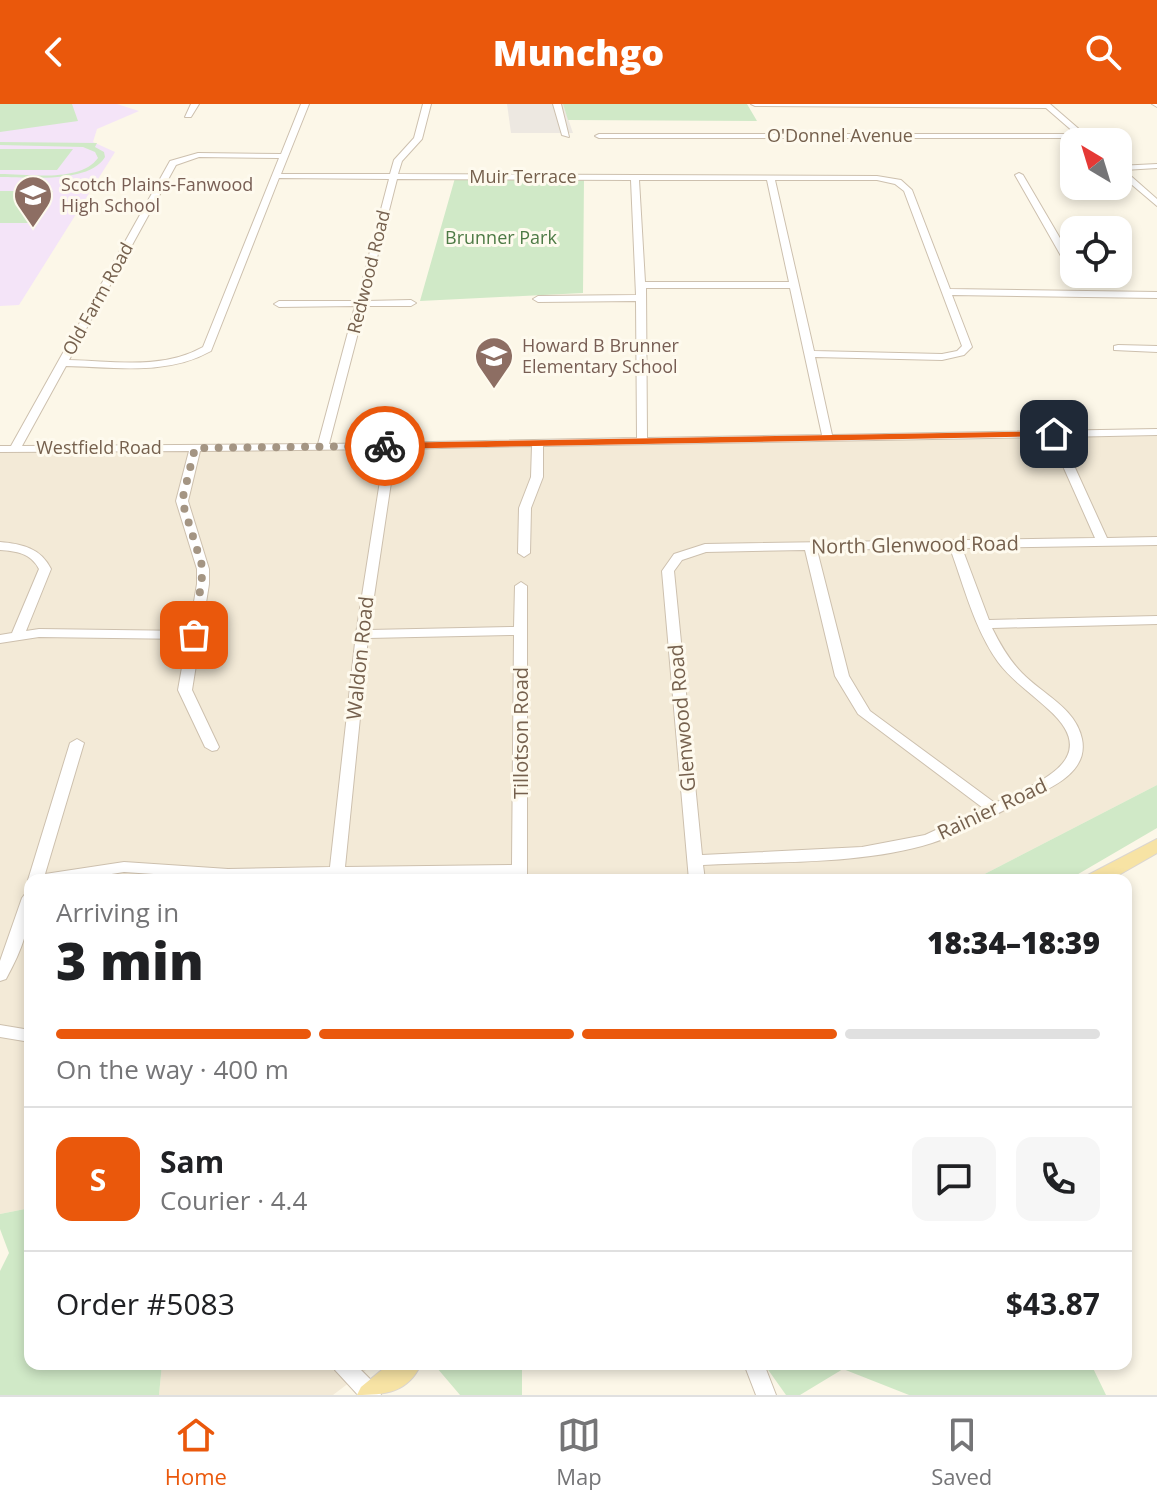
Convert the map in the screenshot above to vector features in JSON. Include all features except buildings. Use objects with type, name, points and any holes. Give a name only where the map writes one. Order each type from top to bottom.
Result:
[{"type":"main road","points":[[1106,874],[1157,845]]},
{"type":"main road","points":[[371,1394],[401,1370]]},
{"type":"street","points":[[188,115],[195,104]]},
{"type":"street","points":[[63,363],[170,363],[188,359],[207,349],[305,104]]},
{"type":"street","name":"Redwood Road","points":[[323,447],[363,302],[393,176],[398,160],[418,139],[427,104]]},
{"type":"street","points":[[557,104],[566,135]]},
{"type":"street","points":[[755,104],[1046,105],[1072,128]]},
{"type":"street","name":"O'Donnel Avenue","points":[[599,136],[1060,139]]},
{"type":"street","name":"Old Farm Road","points":[[15,449],[173,163],[198,155],[283,156]]},
{"type":"street","points":[[1132,167],[1157,166]]},
{"type":"street","points":[[1019,175],[1060,246]]},
{"type":"street","name":"Muir Terrace","points":[[275,176],[877,178],[903,184],[908,190],[948,292]]},
{"type":"street","points":[[635,177],[641,285],[642,442]]},
{"type":"street","points":[[770,177],[828,439]]},
{"type":"street","points":[[1132,181],[1157,203]]},
{"type":"street","points":[[641,285],[794,285]]},
{"type":"street","points":[[1084,288],[1088,294]]},
{"type":"street","points":[[809,354],[942,357],[960,353],[967,344],[948,292],[1157,295]]},
{"type":"street","points":[[538,299],[639,298]]},
{"type":"street","points":[[279,304],[411,303]]},
{"type":"street","points":[[1118,348],[1157,349]]},
{"type":"street","name":"Westfield Road","points":[[0,449],[323,447],[1157,432]]},
{"type":"street","points":[[1054,434],[1103,542]]},
{"type":"street","points":[[524,553],[525,508],[537,477],[538,443]]},
{"type":"street","name":"Waldon Road","points":[[337,872],[362,634],[391,446]]},
{"type":"street","points":[[195,448],[182,501],[203,569],[185,690],[212,747]]},
{"type":"street","name":"North Glenwood Road","points":[[675,559],[705,548],[1157,541]]},
{"type":"street","name":"Rainier Road","points":[[695,860],[873,851],[929,839],[995,810],[1063,774],[1071,764],[1076,745],[1067,720],[1007,666],[985,624],[955,544]]},
{"type":"street","points":[[0,546],[31,552],[45,569],[18,635]]},
{"type":"street","points":[[810,546],[842,676],[854,699],[882,729],[995,810]]},
{"type":"street","name":"Glenwood Road","points":[[675,559],[668,571],[696,874]]},
{"type":"street","name":"Tillotson Road","points":[[520,874],[521,586]]},
{"type":"street","points":[[985,624],[1153,620],[1157,633]]},
{"type":"street","points":[[362,634],[522,631]]},
{"type":"street","points":[[0,639],[18,635],[194,635]]},
{"type":"street","points":[[38,874],[77,743]]},
{"type":"street","points":[[80,874],[124,867],[228,874],[459,874]]},
{"type":"street","points":[[0,975],[12,954],[24,917]]},
{"type":"street","points":[[0,1031],[24,1035]]},
{"type":"street","points":[[348,1370],[371,1394]]},
{"type":"street","points":[[756,1370],[766,1395]]},
{"type":"shaded area","name":"Scotch Plains-Fanwood High School","points":[[0,104],[117,104],[139,111],[97,129],[93,142],[115,152],[19,305],[0,306]]},
{"type":"shaded area","points":[[507,104],[563,104],[573,133],[511,133]]},
{"type":"shaded area","points":[[1157,436],[1157,785],[985,874],[24,874],[24,1209],[0,1214],[0,451]]},
{"type":"shaded area","points":[[161,1370],[366,1370],[333,1395],[159,1395]]},
{"type":"green space","points":[[0,104],[72,104],[78,121],[0,132]]},
{"type":"green space","points":[[563,104],[747,104],[757,121],[568,120]]},
{"type":"green space","points":[[0,142],[97,143],[95,147],[104,152],[105,157],[86,172],[72,175],[0,177],[0,174],[66,174],[90,166],[98,158],[95,152],[83,147],[0,145]]},
{"type":"green space","points":[[0,149],[73,149],[57,170],[0,170]]},
{"type":"green space","name":"Brunner Park","points":[[455,178],[584,178],[583,293],[420,301]]},
{"type":"green space","points":[[0,191],[53,191],[32,223],[0,223]]},
{"type":"green space","points":[[1157,785],[1157,828],[1078,874],[985,874]]},
{"type":"green space","points":[[24,1209],[24,1370],[161,1370],[159,1395],[0,1395],[0,1271],[9,1253],[0,1229],[0,1214]]},
{"type":"green space","points":[[439,1370],[522,1370],[522,1395],[460,1395]]},
{"type":"green space","points":[[768,1370],[841,1370],[800,1395],[786,1395]]},
{"type":"green space","points":[[846,1370],[1094,1370],[1106,1395],[909,1395]]},
{"type":"way so far","points":[[194,635],[203,569],[182,501],[195,448],[385,446]]},
{"type":"place","name":"Scotch Plains-Fanwood High School","points":[[33,229]]},
{"type":"place","name":"Howard B Brunner Elementary School","points":[[494,390]]},
{"type":"route","points":[[385,446],[1054,434]]}]
